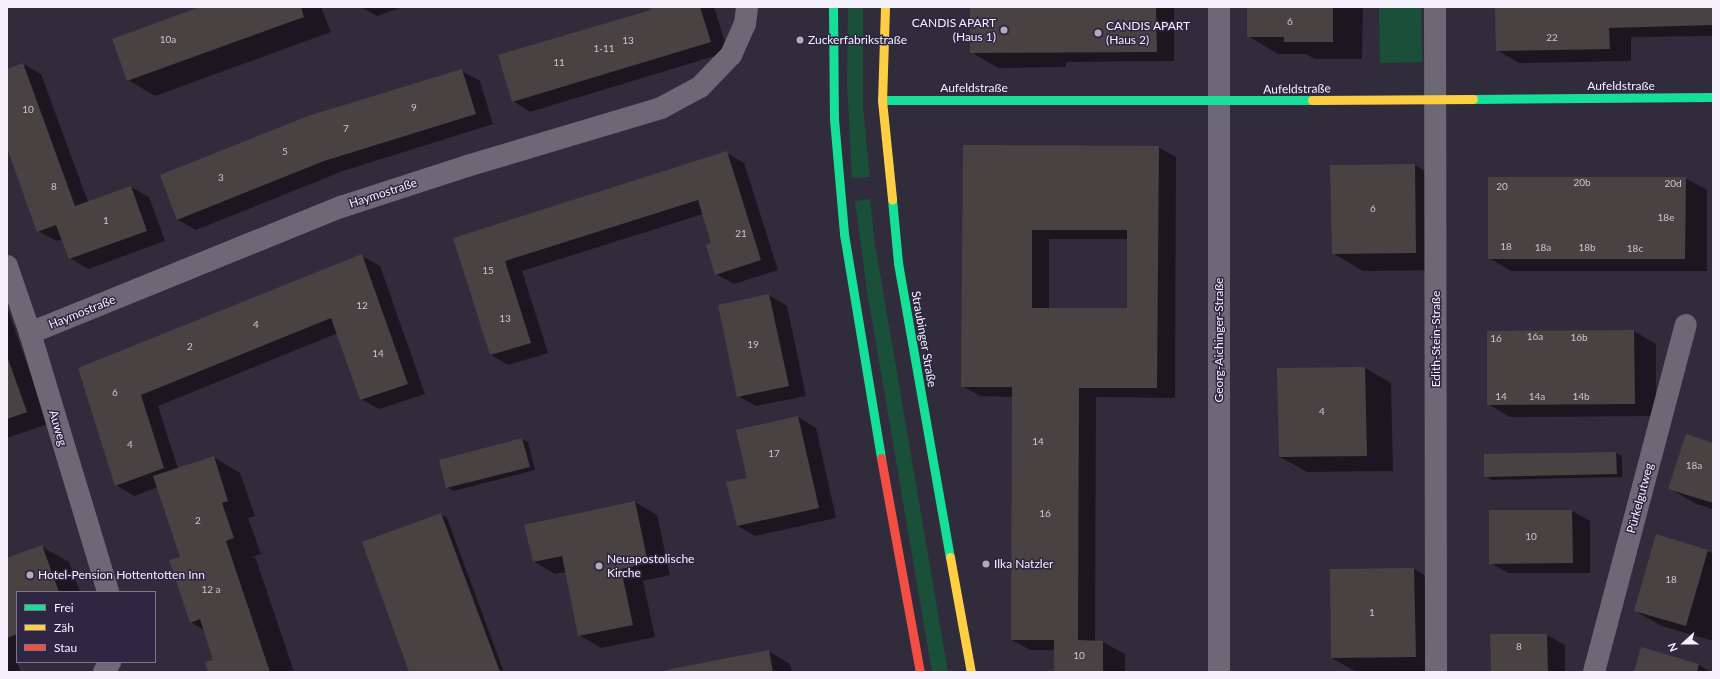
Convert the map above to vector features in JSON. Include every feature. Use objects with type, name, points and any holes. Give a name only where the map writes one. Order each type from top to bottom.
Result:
[{"type":"main road","points":[[833,7],[834,119],[844,234],[867,379],[920,672]]},
{"type":"main road","name":"Straubinger Straße","points":[[885,7],[882,100],[898,263],[972,672]]},
{"type":"main road","name":"Aufeldstraße","points":[[882,100],[1219,101],[1713,97]]},
{"type":"street","name":"Haymostraße","points":[[30,333],[342,207],[467,166],[661,108],[700,88],[731,55],[745,24],[747,7]]},
{"type":"street","name":"Georg-Aichinger-Straße","points":[[1219,7],[1219,672]]},
{"type":"street","name":"Edith-Stein-Straße","points":[[1435,7],[1436,672]]},
{"type":"street","name":"Auweg","points":[[7,266],[30,333],[108,591]]},
{"type":"street","name":"Pürkelgutweg","points":[[1594,672],[1686,325]]},
{"type":"street","points":[[104,672],[109,663]]},
{"type":"green space","points":[[848,7],[863,7],[863,107],[870,177],[852,178],[847,84]]},
{"type":"green space","points":[[1379,7],[1421,7],[1422,62],[1380,63]]},
{"type":"green space","points":[[870,199],[875,244],[948,672],[932,672],[867,291],[855,201]]},
{"type":"building","points":[[200,7],[301,7],[304,17],[127,81],[112,39]]},
{"type":"building","points":[[650,7],[700,7],[711,42],[512,102],[498,55],[651,10]]},
{"type":"building","name":"CANDIS APART (Haus 2)","points":[[970,7],[1156,7],[1157,52],[970,53]]},
{"type":"building","points":[[1247,7],[1333,7],[1333,42],[1284,42],[1284,37],[1247,37]]},
{"type":"building","points":[[1495,7],[1713,7],[1713,25],[1609,28],[1610,49],[1496,51]]},
{"type":"building","points":[[23,63],[75,206],[131,186],[147,231],[69,259],[56,225],[37,232],[7,148],[7,69]]},
{"type":"building","points":[[462,69],[476,114],[324,161],[177,220],[160,175],[308,116]]},
{"type":"building","points":[[963,145],[1159,146],[1157,388],[1079,388],[1078,640],[1103,641],[1103,672],[1054,672],[1054,640],[1011,640],[1012,387],[961,387]],"holes":[[[1032,230],[1127,230],[1127,308],[1032,308]]]},
{"type":"building","points":[[727,151],[761,260],[715,275],[706,245],[711,243],[698,200],[505,261],[531,343],[490,355],[453,238]]},
{"type":"building","points":[[1415,164],[1416,253],[1332,254],[1330,165]]},
{"type":"building","points":[[1488,177],[1686,177],[1685,259],[1488,259]]},
{"type":"building","points":[[362,254],[408,384],[360,400],[331,318],[141,395],[164,468],[115,486],[78,368]]},
{"type":"building","points":[[769,294],[789,386],[737,397],[718,305]]},
{"type":"building","points":[[1634,330],[1635,404],[1487,405],[1487,331]]},
{"type":"building","points":[[7,356],[27,412],[7,419]]},
{"type":"building","points":[[1365,367],[1367,456],[1279,457],[1277,368]]},
{"type":"building","points":[[798,416],[819,508],[737,526],[726,482],[747,478],[736,430]]},
{"type":"building","points":[[1686,434],[1713,443],[1713,503],[1668,489]]},
{"type":"building","points":[[522,438],[530,467],[446,488],[439,460]]},
{"type":"building","points":[[1616,452],[1617,474],[1484,477],[1484,454]]},
{"type":"building","points":[[214,456],[228,501],[222,503],[234,538],[226,541],[270,672],[208,672],[205,662],[213,660],[200,619],[190,623],[169,560],[180,557],[153,476]]},
{"type":"building","name":"Neuapostolische Kirche","points":[[635,501],[648,563],[621,569],[633,625],[578,636],[562,556],[533,562],[524,525]]},
{"type":"building","points":[[1489,510],[1572,510],[1573,563],[1489,564]]},
{"type":"building","points":[[441,513],[500,672],[409,672],[362,542]]},
{"type":"building","points":[[1656,534],[1708,550],[1686,626],[1634,611]]},
{"type":"building","name":"Hotel-Pension Hottentotten Inn","points":[[42,545],[59,591],[16,591],[16,634],[7,638],[7,558]]},
{"type":"building","points":[[1414,568],[1416,657],[1331,658],[1330,569]]},
{"type":"building","points":[[1490,634],[1547,634],[1548,672],[1491,672]]},
{"type":"building","points":[[1641,647],[1699,664],[1697,672],[1634,672]]},
{"type":"building","points":[[769,650],[773,672],[667,672],[666,670]]},
{"type":"traffic: fast","points":[[833,7],[834,119],[844,234],[881,458]]},
{"type":"traffic: fast","points":[[1473,99],[1713,97]]},
{"type":"traffic: fast","points":[[882,100],[1312,100]]},
{"type":"traffic: fast","points":[[892,199],[898,263],[950,557]]},
{"type":"traffic: slow","points":[[885,7],[882,100],[892,199]]},
{"type":"traffic: slow","points":[[1312,100],[1473,99]]},
{"type":"traffic: slow","points":[[950,557],[971,672]]},
{"type":"traffic: jam","points":[[881,458],[920,672]]},
{"type":"place","name":"CANDIS APART (Haus 1)","points":[[1004,30]]},
{"type":"place","name":"CANDIS APART (Haus 2)","points":[[1098,33]]},
{"type":"place","name":"Zuckerfabrikstraße","points":[[800,40]]},
{"type":"place","name":"Ilka Natzler","points":[[986,564]]},
{"type":"place","name":"Neuapostolische Kirche","points":[[599,566]]},
{"type":"place","name":"Hotel-Pension Hottentotten Inn","points":[[30,575]]}]
